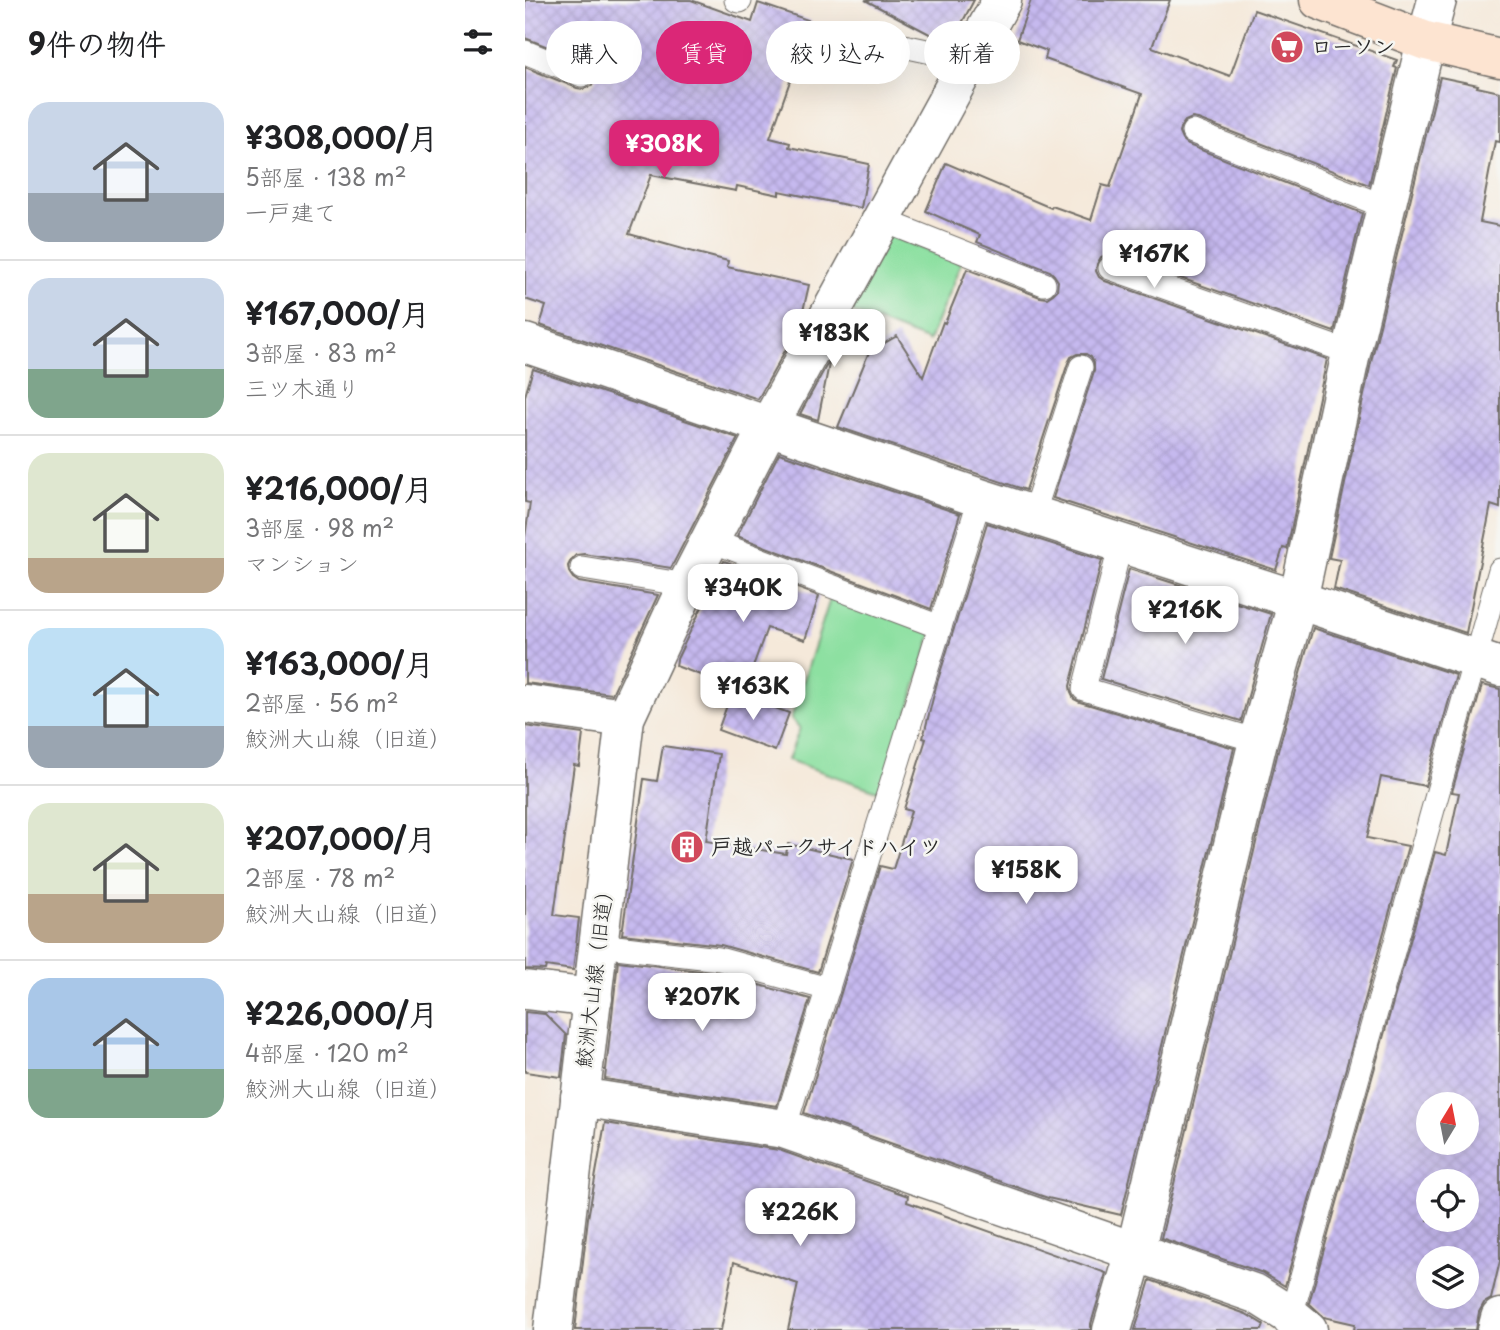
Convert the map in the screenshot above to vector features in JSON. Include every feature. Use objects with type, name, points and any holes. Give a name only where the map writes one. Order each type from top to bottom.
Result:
[{"type":"street","name":"鮫洲大山線（旧道）","points":[[990,21],[1002,0]]},
{"type":"street","points":[[1319,0],[1426,41],[1500,58]]},
{"type":"street","points":[[1112,1330],[1135,1252],[1258,741],[1298,600],[1351,353],[1437,0]]},
{"type":"street","name":"鮫洲大山線（旧道）","points":[[553,1330],[541,1281],[580,1097],[625,718],[709,540],[956,84]]},
{"type":"street","points":[[525,343],[980,498],[1488,663]]},
{"type":"street","points":[[525,705],[625,718]]},
{"type":"street","points":[[525,990],[593,998]]},
{"type":"street","points":[[580,1097],[784,1129],[1256,1294],[1294,1325]]},
{"type":"street","points":[[1497,1330],[1500,1318]]},
{"type":"lane","points":[[525,52],[546,60]]},
{"type":"lane","points":[[1193,132],[1386,206]]},
{"type":"lane","points":[[882,219],[1044,284]]},
{"type":"lane","points":[[1110,268],[1351,353]]},
{"type":"lane","points":[[1033,515],[1081,367]]},
{"type":"lane","points":[[784,1129],[980,498]]},
{"type":"lane","points":[[709,540],[940,627]]},
{"type":"lane","points":[[1121,543],[1084,689],[1258,741]]},
{"type":"lane","points":[[582,568],[687,585]]},
{"type":"lane","points":[[1294,1325],[1488,663],[1500,570]]},
{"type":"lane","points":[[599,945],[719,959],[828,989]]},
{"type":"green space","points":[[883,233],[961,263],[929,341],[840,307]]},
{"type":"green space","points":[[832,593],[933,630],[883,793],[788,760],[800,728],[791,719]]},
{"type":"building","points":[[525,0],[691,0],[749,21],[656,21],[656,84],[752,84],[752,22],[758,3],[811,21],[766,21],[766,84],[789,84],[770,138],[790,143],[789,147],[869,164],[861,208],[779,191],[779,195],[737,186],[736,191],[651,175],[629,234],[728,261],[727,267],[809,285],[800,324],[758,399],[540,325],[546,306],[525,299],[525,67],[546,75],[546,84],[567,84],[583,89],[593,84],[642,84],[642,21],[546,21],[546,46],[525,38]]},
{"type":"building","points":[[865,0],[974,0],[963,21],[924,21],[924,31],[910,24],[910,21],[905,21]]},
{"type":"building","points":[[1031,0],[1170,0],[1152,47],[1230,76],[1254,10],[1397,60],[1369,185],[1198,119],[1185,121],[1180,128],[1182,140],[1188,145],[1362,213],[1334,332],[1115,255],[1101,257],[1097,264],[1096,271],[1105,281],[1327,359],[1287,549],[1283,548],[1276,570],[1053,498],[1094,371],[1094,363],[1086,354],[1071,357],[1068,363],[1026,490],[838,427],[869,352],[897,336],[923,377],[943,322],[945,323],[967,269],[1040,297],[1047,298],[1057,290],[1058,281],[1050,271],[977,242],[980,235],[926,211],[946,163],[1051,208],[1052,206],[1091,220],[1102,185],[1110,187],[1142,94],[1045,59],[1047,51],[1020,41],[1020,31]]},
{"type":"building","points":[[1440,77],[1500,92],[1500,142],[1495,141],[1480,222],[1500,226],[1500,508],[1491,505],[1466,633],[1334,589],[1340,560],[1329,558],[1372,358]]},
{"type":"building","points":[[830,359],[818,420],[800,414]]},
{"type":"building","points":[[533,369],[738,438],[671,568],[584,554],[576,555],[568,566],[573,578],[579,582],[658,595],[612,694],[525,683],[525,537],[530,503],[525,502],[525,396]]},
{"type":"building","points":[[779,453],[960,514],[931,609],[737,536]]},
{"type":"building","points":[[987,523],[1102,560],[1070,686],[1074,699],[1234,748],[1121,1215],[1048,1198],[804,1113],[880,866],[893,869],[911,811],[904,809],[926,739],[923,738],[936,686]]},
{"type":"building","points":[[724,561],[819,596],[805,640],[767,628],[744,691],[676,666]]},
{"type":"building","points":[[1129,569],[1271,614],[1241,721],[1101,679]]},
{"type":"building","points":[[1313,628],[1456,675],[1425,786],[1381,777],[1367,838],[1408,846],[1285,1286],[1263,1273],[1161,1238],[1279,747]]},
{"type":"building","points":[[1482,685],[1500,689],[1500,1261],[1491,1299],[1484,1303],[1479,1312],[1476,1330],[1354,1330],[1355,1324],[1324,1317],[1309,1303],[1435,852],[1446,855],[1459,793],[1452,792]]},
{"type":"building","points":[[732,692],[789,713],[775,751],[718,730]]},
{"type":"building","points":[[525,726],[583,734],[579,766],[574,765],[554,915],[579,918],[573,970],[546,966],[545,970],[525,969]]},
{"type":"building","name":"戸越パークサイドハイツ","points":[[663,746],[719,754],[706,841],[786,854],[788,844],[853,859],[818,972],[721,945],[622,934],[644,779],[657,781]]},
{"type":"building","points":[[618,961],[716,973],[810,999],[777,1106],[605,1079]]},
{"type":"building","points":[[525,1012],[545,1014],[566,1035],[561,1077],[525,1072]]},
{"type":"building","points":[[605,1123],[779,1150],[908,1196],[907,1202],[1106,1273],[1091,1330],[788,1330],[798,1284],[734,1262],[721,1330],[575,1330],[588,1218]]},
{"type":"building","points":[[1150,1280],[1246,1314],[1264,1325],[1262,1330],[1135,1330]]},
{"type":"place","name":"ローソン","points":[[1287,47]]},
{"type":"place","name":"戸越パークサイドハイツ","points":[[687,847]]}]
